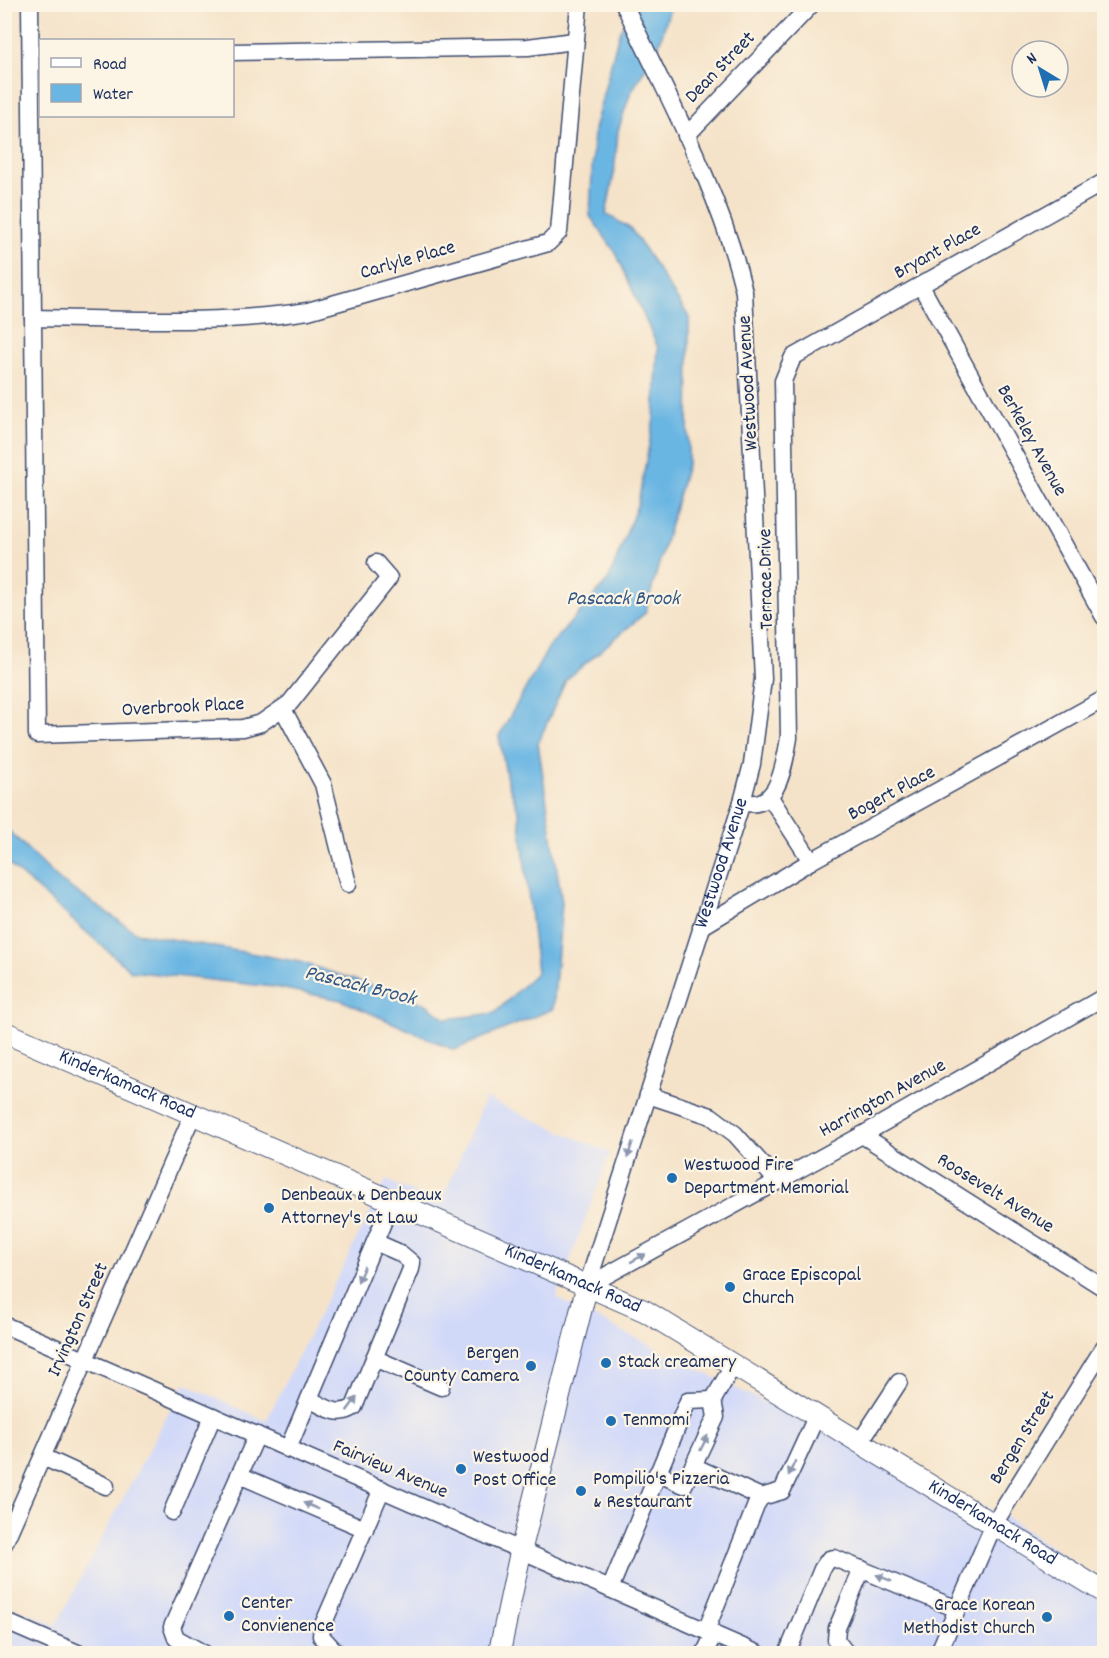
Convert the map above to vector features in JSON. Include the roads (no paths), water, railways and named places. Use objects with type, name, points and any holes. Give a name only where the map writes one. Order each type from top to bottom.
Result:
[{"type":"main road","name":"Kinderkamack Road","points":[[4,1032],[645,1311],[1104,1592]]},
{"type":"main road","name":"Westwood Avenue","points":[[499,1653],[521,1550],[587,1286]]},
{"type":"street","points":[[30,4],[36,55],[33,318]]},
{"type":"street","name":"Carlyle Place","points":[[33,318],[232,319],[270,317],[308,311],[548,243],[559,232],[579,4]]},
{"type":"street","name":"Dean Street","points":[[686,136],[812,4]]},
{"type":"street","name":"Westwood Avenue","points":[[587,1286],[742,802],[752,764],[763,679],[744,291],[735,252],[686,136],[625,7]]},
{"type":"street","points":[[234,52],[528,47],[574,41]]},
{"type":"street","name":"Bryant Place","points":[[793,357],[1104,182]]},
{"type":"street","name":"Berkeley Avenue","points":[[921,286],[1104,617]]},
{"type":"street","name":"Overbrook Place","points":[[33,318],[37,735],[243,728],[261,723],[283,709],[389,578],[376,563]]},
{"type":"street","name":"Terrace Drive","points":[[770,797],[784,764],[789,738],[783,381],[793,357]]},
{"type":"street","name":"Bogert Place","points":[[701,927],[811,861],[1104,699]]},
{"type":"street","points":[[283,709],[323,783],[348,884]]},
{"type":"street","points":[[742,802],[761,803],[770,797],[811,861]]},
{"type":"street","name":"Harrington Avenue","points":[[587,1286],[778,1182],[1104,997]]},
{"type":"street","points":[[648,1095],[711,1116],[735,1134],[778,1182]]},
{"type":"street","name":"Irvington Street","points":[[4,1544],[193,1114]]},
{"type":"street","name":"Roosevelt Avenue","points":[[862,1135],[1104,1288]]},
{"type":"street","points":[[288,1449],[392,1201]]},
{"type":"street","points":[[309,1399],[338,1413],[346,1412],[354,1407],[412,1263],[400,1252],[375,1242]]},
{"type":"street","name":"Fairview Avenue","points":[[4,1325],[759,1653]]},
{"type":"street","name":"Bergen Street","points":[[938,1653],[994,1524],[1104,1347]]},
{"type":"street","points":[[374,1358],[441,1387]]},
{"type":"street","points":[[657,1473],[684,1485],[716,1417],[713,1400],[734,1364]]},
{"type":"street","points":[[860,1442],[899,1382]]},
{"type":"street","points":[[610,1589],[650,1499],[657,1473],[688,1401],[713,1400]]},
{"type":"street","points":[[693,1466],[761,1497],[782,1491],[817,1415]]},
{"type":"street","points":[[172,1512],[213,1416]]},
{"type":"street","points":[[205,1653],[176,1638],[172,1627],[257,1435]]},
{"type":"street","points":[[43,1457],[106,1486]]},
{"type":"street","points":[[239,1475],[365,1529]]},
{"type":"street","points":[[338,1653],[321,1636],[322,1627],[382,1490]]},
{"type":"street","points":[[704,1653],[756,1505],[761,1497]]},
{"type":"street","points":[[787,1653],[822,1569],[829,1559],[834,1558],[957,1609]]},
{"type":"street","points":[[847,1653],[836,1640],[837,1628],[862,1569]]},
{"type":"street","points":[[4,1621],[80,1653]]},
{"type":"water","name":"Pascack Brook","points":[[633,5],[671,5],[659,45],[630,94],[618,131],[614,174],[606,214],[631,229],[689,317],[688,461],[645,613],[566,680],[538,743],[562,903],[553,1009],[454,1050],[341,1000],[274,987],[131,971],[5,861],[4,826],[59,880],[137,933],[300,962],[426,1004],[446,1019],[495,1013],[537,972],[519,812],[507,780],[499,736],[549,647],[609,579],[638,503],[654,419],[658,348],[616,253],[590,216],[594,130],[619,33]]},
{"type":"place","name":"Westwood Fire Department Memorial","points":[[672,1178]]},
{"type":"place","name":"Denbeaux & Denbeaux Attorney's at Law","points":[[269,1208]]},
{"type":"place","name":"Grace Episcopal Church","points":[[730,1287]]},
{"type":"place","name":"Stack creamery","points":[[606,1363]]},
{"type":"place","name":"Bergen County Camera","points":[[531,1366]]},
{"type":"place","name":"Tenmomi","points":[[611,1421]]},
{"type":"place","name":"Westwood Post Office","points":[[461,1469]]},
{"type":"place","name":"Pompilio's Pizzeria & Restaurant","points":[[581,1491]]},
{"type":"place","name":"Center Convienence","points":[[229,1616]]},
{"type":"place","name":"Grace Korean Methodist Church","points":[[1047,1617]]}]
